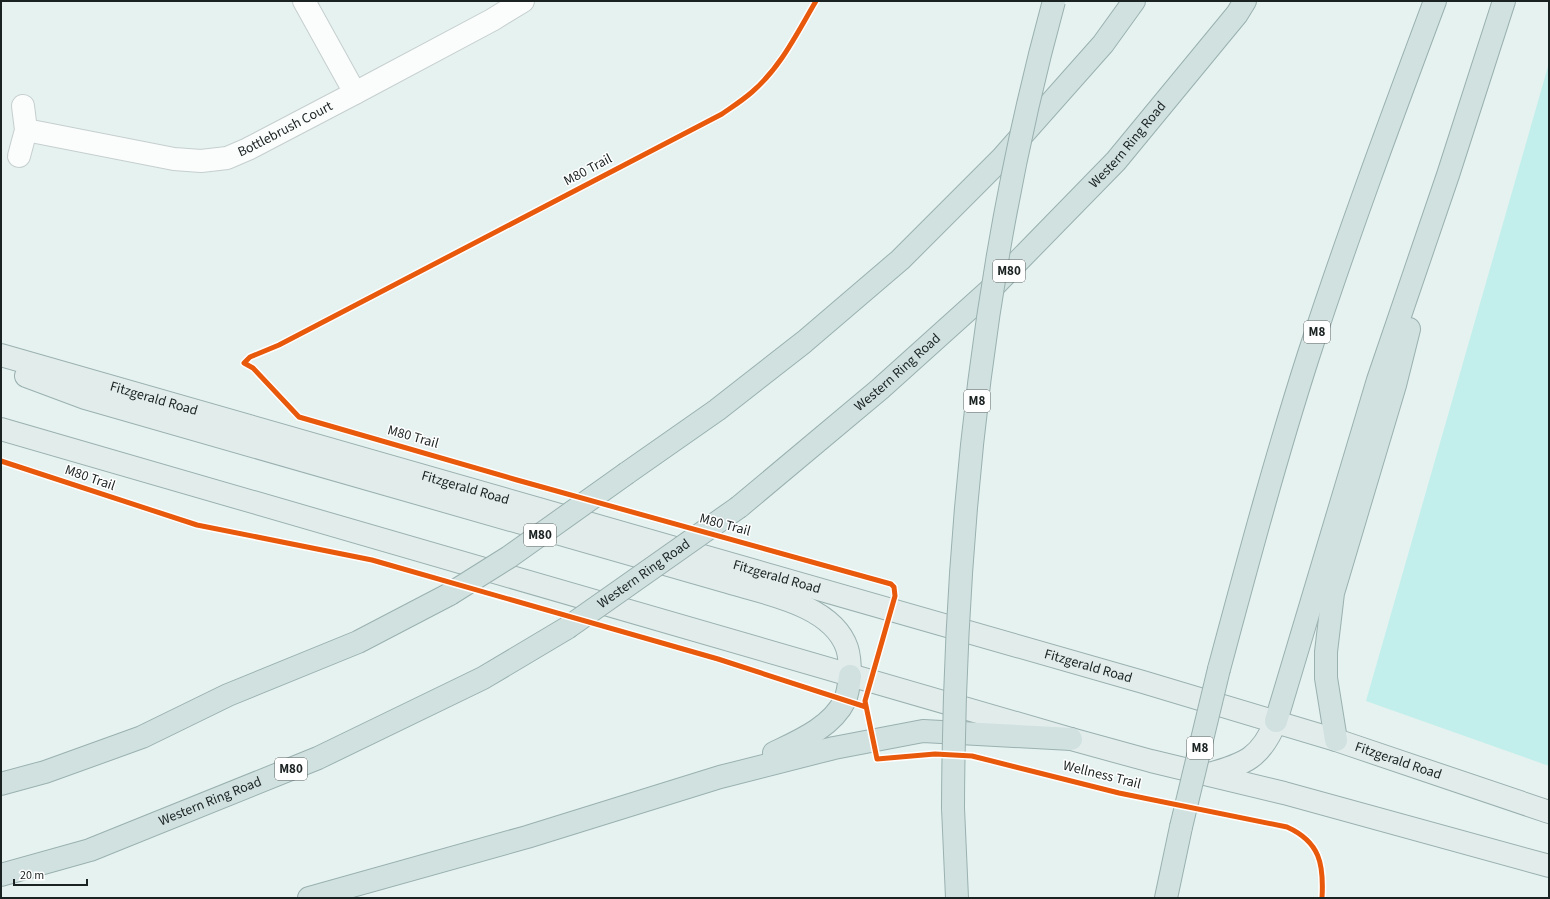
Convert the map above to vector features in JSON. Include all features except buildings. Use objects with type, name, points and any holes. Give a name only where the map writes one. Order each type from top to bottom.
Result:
[{"type":"highway","name":"M8","points":[[957,898],[953,808],[953,742],[959,596],[965,507],[985,336],[1007,206],[1026,116],[1054,1]]},
{"type":"highway","name":"M80","points":[[1,784],[45,772],[142,737],[228,695],[358,642],[450,594],[508,557],[717,410],[804,342],[900,260],[1002,158],[1103,44],[1134,1]]},
{"type":"highway","name":"Western Ring Road","points":[[1,875],[90,850],[318,758],[483,678],[567,628],[739,507],[880,389],[990,290],[1116,161],[1237,14],[1245,1]]},
{"type":"highway","name":"M8","points":[[1166,898],[1181,827],[1219,669],[1256,532],[1308,357],[1368,182],[1436,1]]},
{"type":"highway","points":[[1276,721],[1378,380],[1448,175],[1504,1]]},
{"type":"highway","points":[[1336,740],[1326,678],[1326,652],[1333,593],[1395,384],[1448,175]]},
{"type":"highway","points":[[720,777],[803,740],[822,726],[835,714],[845,700],[850,676]]},
{"type":"highway","points":[[309,898],[527,838],[720,777],[834,748],[923,732],[1071,739]]},
{"type":"main road","name":"Fitzgerald Road","points":[[1,355],[1135,679],[1336,740],[1549,812]]},
{"type":"main road","points":[[1,366],[85,398],[701,574],[801,605],[815,612],[834,626],[847,648],[850,676]]},
{"type":"main road","points":[[1,429],[1071,739],[1408,826],[1549,866]]},
{"type":"main road","points":[[1207,775],[1236,766],[1249,760],[1266,744],[1276,721]]},
{"type":"street","points":[[304,1],[355,93]]},
{"type":"street","name":"Bottlebrush Court","points":[[26,130],[174,159],[214,161],[248,149],[492,20],[523,1]]},
{"type":"street","points":[[19,156],[26,130],[23,106]]},
{"type":"shaded area","points":[[1549,63],[1549,766],[1366,701]]},
{"type":"cycle path","name":"M80 Trail","points":[[816,1],[788,49],[772,72],[749,95],[722,114],[279,345],[250,357],[244,363],[253,368],[299,417],[517,480],[891,584],[894,587],[895,596],[865,701],[877,759],[935,754],[972,756],[1119,793],[1287,827],[1307,840],[1318,855],[1322,875],[1322,898]]},
{"type":"cycle path","name":"M80 Trail","points":[[1,461],[197,525],[372,560],[718,659],[866,707]]}]
